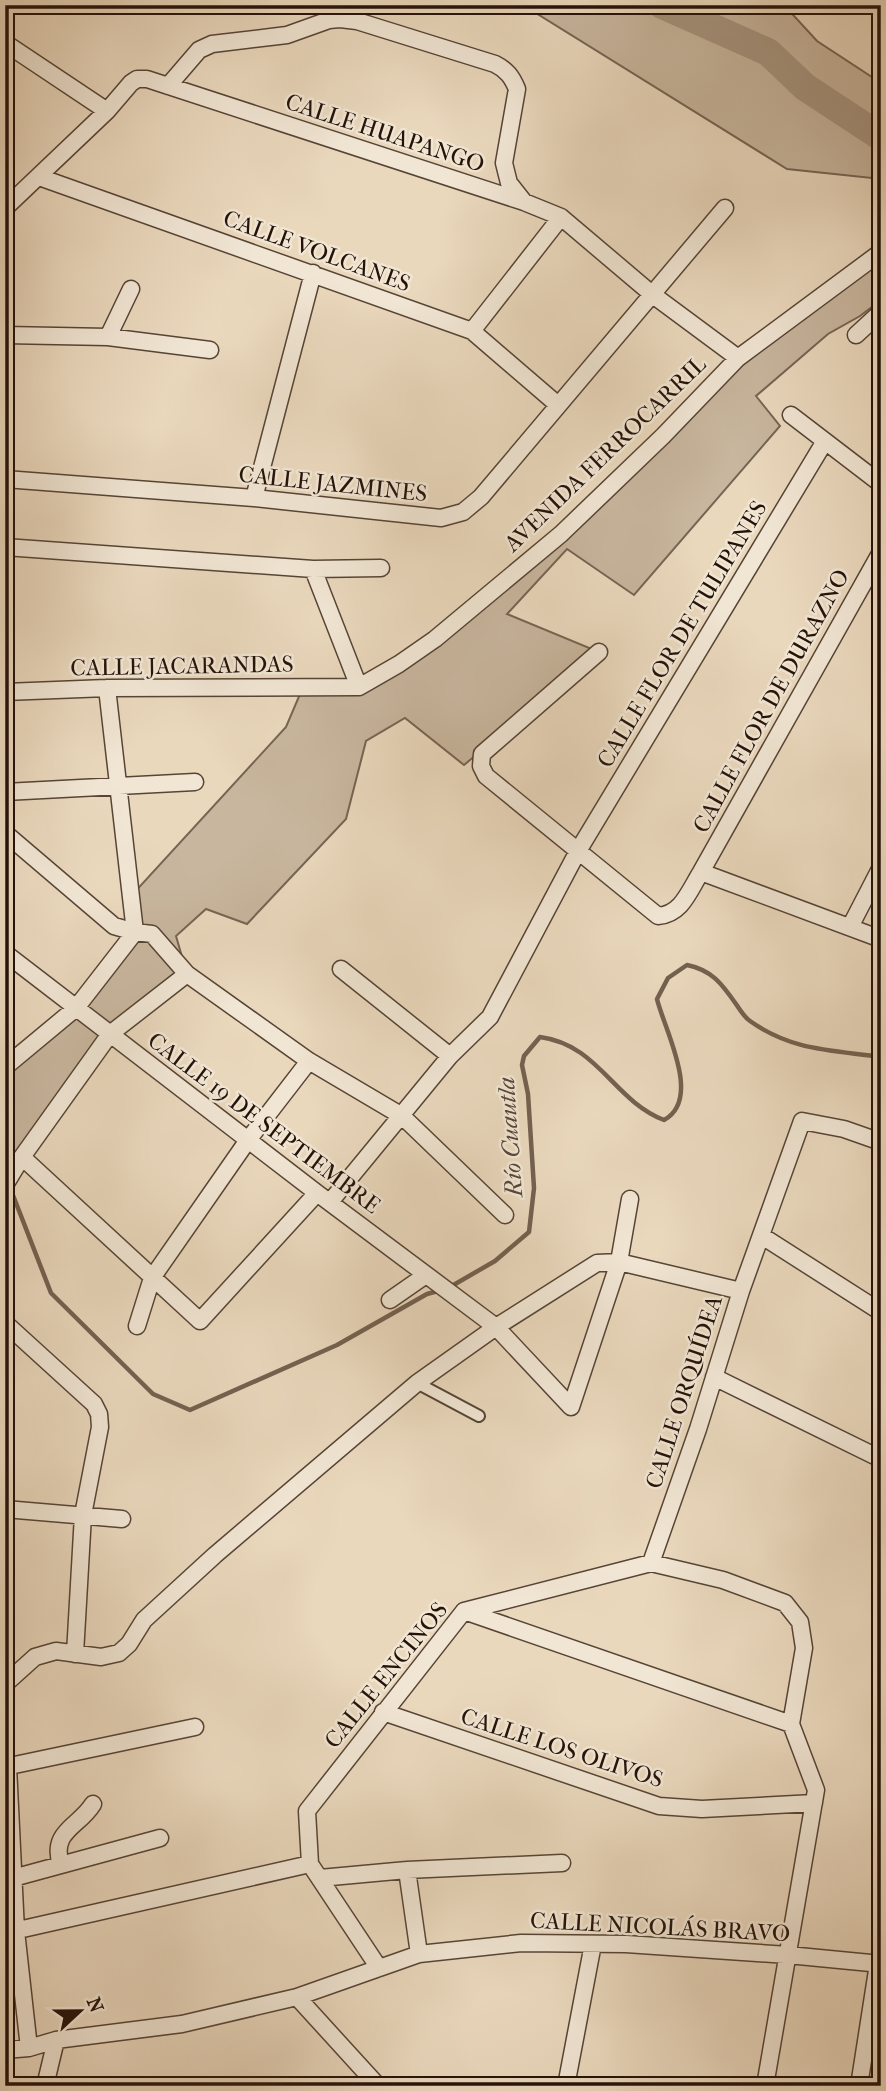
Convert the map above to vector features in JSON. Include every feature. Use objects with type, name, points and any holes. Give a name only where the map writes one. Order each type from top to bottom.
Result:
[{"type":"street","points":[[168,86],[199,50],[212,44],[287,36],[330,20],[340,19],[356,21],[495,64],[505,69],[513,78],[517,89],[504,163],[509,183],[524,202]]},
{"type":"street","points":[[5,43],[107,111],[5,208]]},
{"type":"street","name":"CALLE HUAPANGO","points":[[107,111],[131,83],[137,79],[147,79],[524,202],[561,217],[653,295],[738,358]]},
{"type":"street","name":"CALLE VOLCANES","points":[[39,177],[472,331],[558,405]]},
{"type":"street","name":"CALLE JAZMINES","points":[[5,479],[254,498],[441,519],[463,512],[481,497],[726,208]]},
{"type":"street","points":[[472,331],[561,217]]},
{"type":"street","name":"AVENIDA FERROCARRIL","points":[[359,687],[435,639],[561,534],[663,436],[738,358],[881,252]]},
{"type":"street","points":[[254,498],[313,273]]},
{"type":"street","points":[[108,337],[131,289]]},
{"type":"street","points":[[856,335],[881,312]]},
{"type":"street","points":[[5,335],[108,337],[210,350]]},
{"type":"street","points":[[791,415],[881,484]]},
{"type":"street","name":"CALLE FLOR DE TULIPANES","points":[[152,1278],[200,1321],[402,1116],[450,1056],[490,1017],[578,851],[825,441]]},
{"type":"street","points":[[5,547],[313,569],[380,568]]},
{"type":"street","name":"CALLE FLOR DE DURAZNO","points":[[578,851],[658,916],[677,911],[881,552]]},
{"type":"street","points":[[313,569],[359,687]]},
{"type":"street","points":[[578,851],[486,776],[481,766],[482,754],[599,652]]},
{"type":"street","name":"CALLE JACARANDAS","points":[[5,692],[107,688],[359,687]]},
{"type":"street","points":[[5,1067],[76,1008],[135,932],[107,688]]},
{"type":"street","points":[[5,792],[195,782]]},
{"type":"street","points":[[5,833],[114,926],[152,934],[187,974],[309,1061],[402,1116],[505,1215]]},
{"type":"street","points":[[850,928],[881,867]]},
{"type":"street","points":[[701,872],[881,939]]},
{"type":"street","name":"CALLE 19 DE SEPTIEMBRE","points":[[5,953],[323,1198],[496,1327],[570,1407],[619,1262]]},
{"type":"street","points":[[341,968],[450,1056]]},
{"type":"street","points":[[5,1185],[110,1034],[187,974]]},
{"type":"street","points":[[136,1326],[152,1278],[248,1140],[309,1061]]},
{"type":"street","name":"CALLE ORQUÍDEA","points":[[651,1563],[715,1377],[741,1291],[802,1121],[844,1129],[881,1142]]},
{"type":"street","points":[[22,1157],[152,1278]]},
{"type":"street","points":[[619,1262],[630,1199]]},
{"type":"street","points":[[762,1236],[881,1312]]},
{"type":"street","points":[[5,1684],[35,1657],[56,1651],[101,1657],[119,1653],[129,1644],[144,1620],[215,1555],[417,1383],[496,1327],[597,1263],[619,1262],[741,1291]]},
{"type":"street","points":[[390,1300],[426,1275]]},
{"type":"street","points":[[5,1323],[94,1404],[99,1414],[100,1427],[83,1515],[75,1654]]},
{"type":"street","points":[[715,1377],[881,1459]]},
{"type":"street","points":[[417,1383],[479,1416]]},
{"type":"street","points":[[5,1509],[122,1519]]},
{"type":"street","name":"CALLE ENCINOS","points":[[310,1864],[307,1811],[464,1611],[651,1563],[723,1580],[785,1603],[800,1622],[804,1648],[791,1724]]},
{"type":"street","points":[[464,1611],[791,1724],[816,1790],[765,2086]]},
{"type":"street","name":"CALLE LOS OLIVOS","points":[[383,1712],[659,1806],[702,1809],[814,1803]]},
{"type":"street","points":[[29,2048],[11,1932],[13,1878],[7,1767],[195,1727]]},
{"type":"street","points":[[61,1865],[58,1854],[60,1841],[74,1822],[86,1815],[93,1804]]},
{"type":"street","points":[[13,1878],[160,1838]]},
{"type":"street","points":[[320,1878],[407,1870],[562,1863]]},
{"type":"street","points":[[11,1932],[310,1864],[379,1968]]},
{"type":"street","points":[[407,1870],[419,1954]]},
{"type":"street","name":"CALLE NICOLÁS BRAVO","points":[[5,2050],[29,2048],[56,2040],[183,2024],[297,1997],[419,1954],[521,1943],[593,1944],[788,1955],[879,1964]]},
{"type":"street","points":[[566,2086],[593,1944]]},
{"type":"street","points":[[859,2086],[879,1964]]},
{"type":"street","points":[[297,1997],[378,2086]]},
{"type":"street","points":[[45,2086],[56,2040]]},
{"type":"shaded area","points":[[523,5],[784,5],[817,41],[881,83],[881,179],[787,169]]},
{"type":"shaded area","points":[[881,245],[881,300],[860,316],[828,334],[756,396],[780,426],[634,595],[567,549],[507,614],[599,652],[464,765],[405,718],[366,741],[346,819],[247,924],[206,909],[176,936],[187,974],[110,1034],[5,1185],[5,1067],[76,1008],[135,932],[131,896],[286,727],[303,687],[359,687],[399,664],[594,502],[738,358]]},
{"type":"waterway","points":[[662,5],[768,52],[805,87],[881,137]]},
{"type":"waterway","name":"Río Cuautla","points":[[450,1287],[495,1261],[529,1232],[534,1188],[528,1094],[522,1065],[524,1056],[540,1037],[560,1042],[577,1051],[631,1100],[664,1120],[675,1110],[680,1096],[681,1080],[673,1045],[657,999],[668,978],[687,965],[710,974],[721,984],[742,1013],[766,1031],[813,1048],[881,1057]]},
{"type":"waterway","name":"Río Cuautla","points":[[9,1185],[51,1293],[153,1394],[190,1410],[337,1345],[427,1294],[438,1291]]}]
